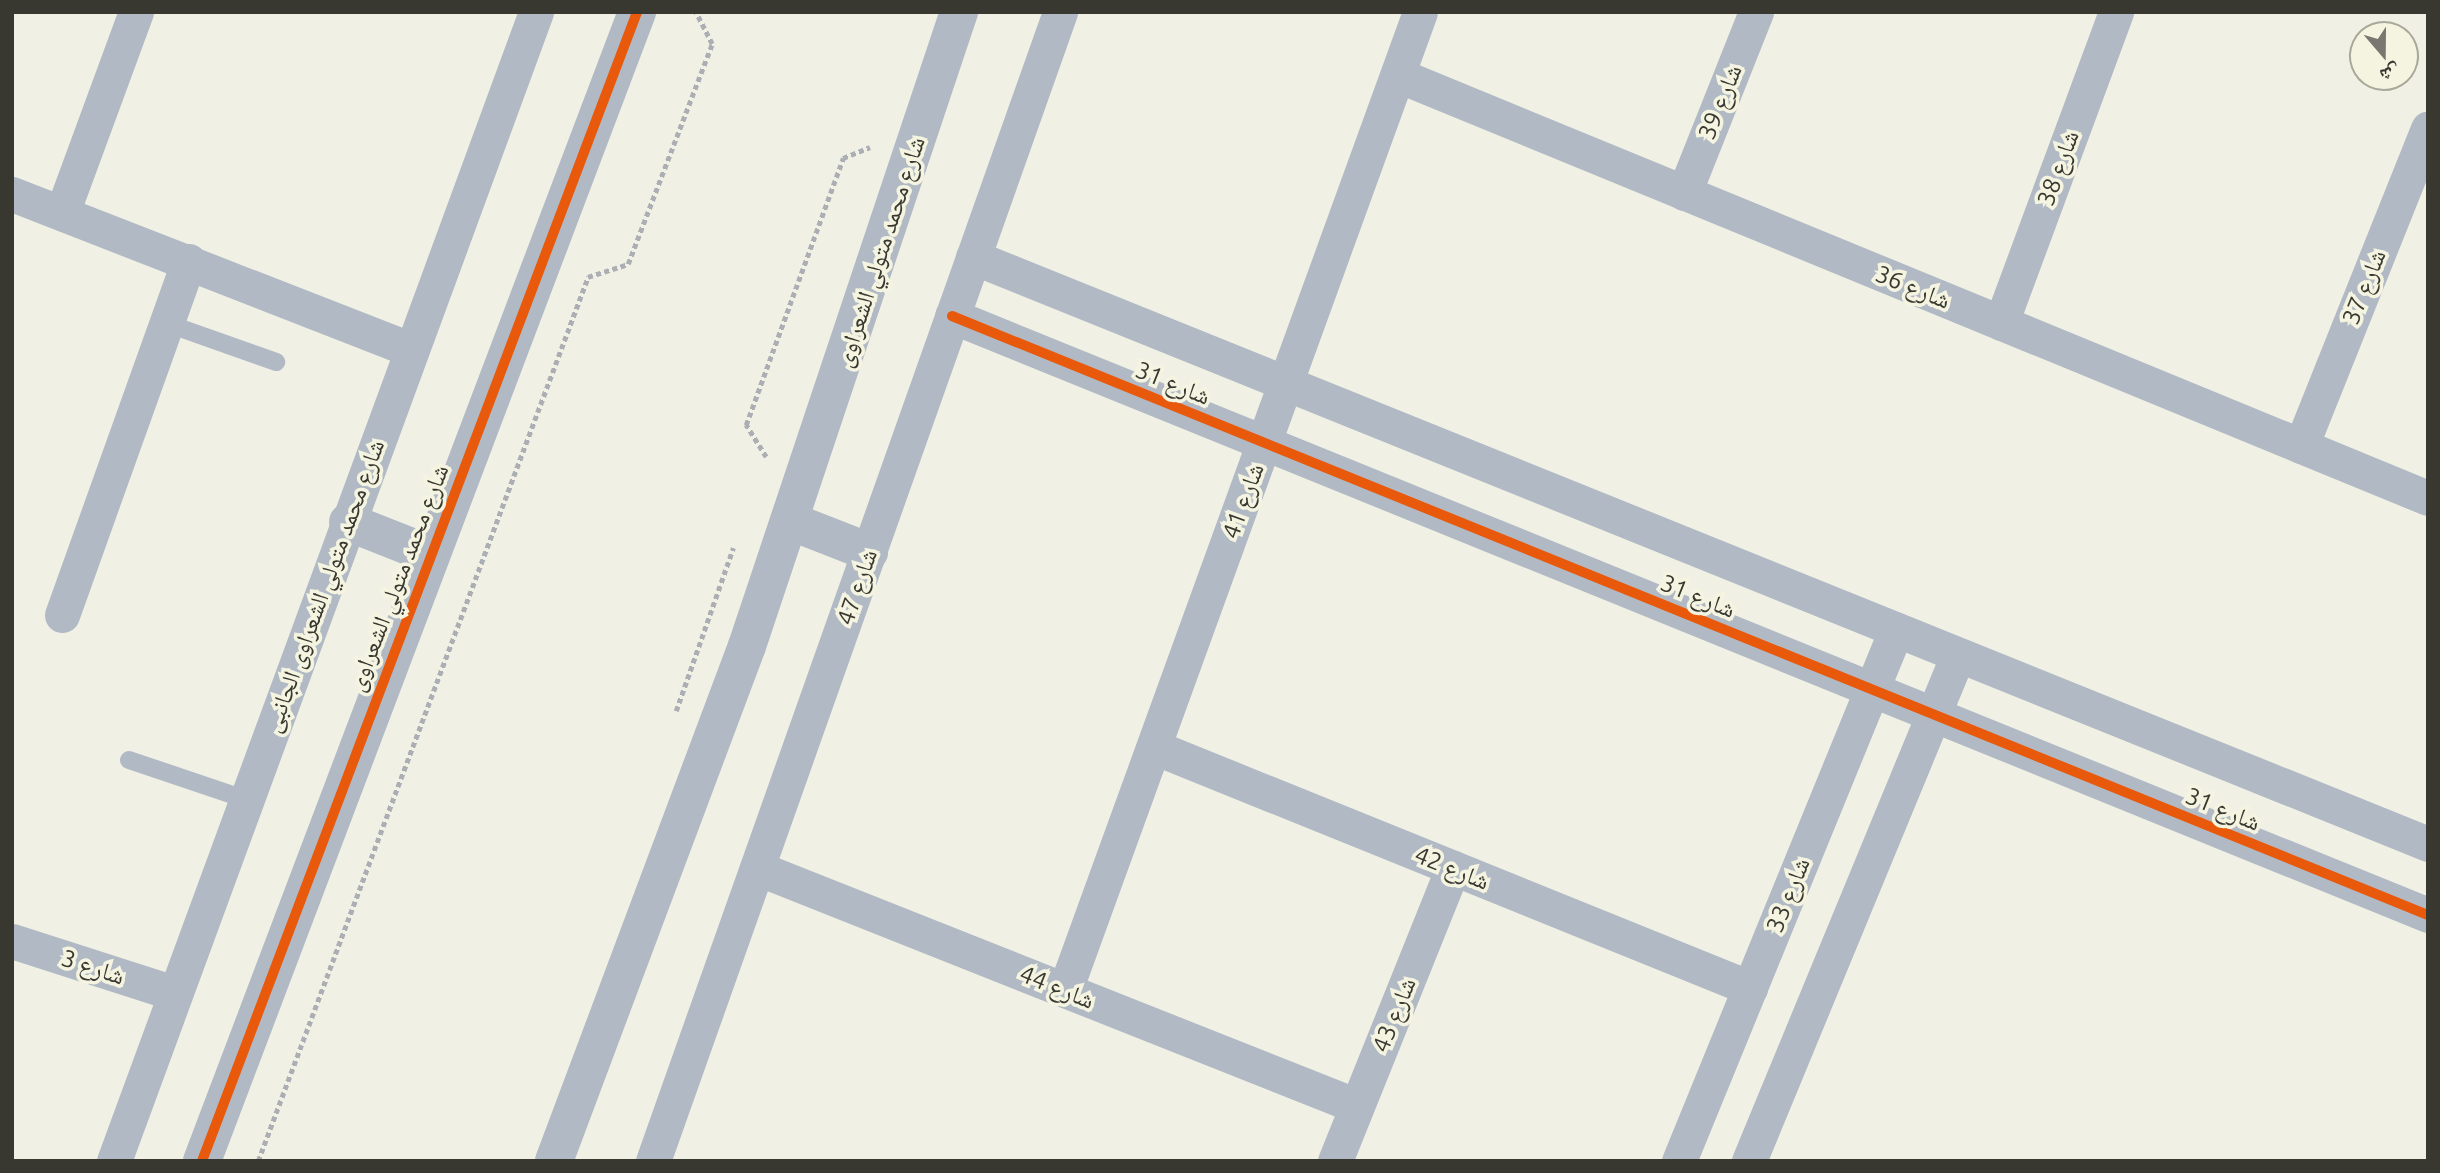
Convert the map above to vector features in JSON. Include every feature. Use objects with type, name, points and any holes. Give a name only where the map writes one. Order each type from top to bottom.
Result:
[{"type":"street","points":[[62,213],[136,12]]},
{"type":"street","name":"شارع محمد متولي الشعراوى الجانبى","points":[[114,1161],[536,12]]},
{"type":"street","name":"شارع محمد متولي الشعراوى","points":[[202,1161],[429,554],[637,12]]},
{"type":"street","name":"شارع محمد متولي الشعراوى","points":[[554,1161],[790,520],[959,12]]},
{"type":"street","name":"شارع 47","points":[[653,1161],[1060,12]]},
{"type":"street","name":"شارع 41","points":[[1065,990],[1420,12]]},
{"type":"street","name":"شارع 39","points":[[1684,192],[1756,12]]},
{"type":"street","name":"شارع 38","points":[[2001,323],[2116,12]]},
{"type":"street","name":"شارع 36","points":[[1398,75],[2428,498]]},
{"type":"street","name":"شارع 37","points":[[2301,446],[2425,146]]},
{"type":"street","points":[[12,194],[412,350]]},
{"type":"street","name":"شارع 31","points":[[974,257],[2428,844]]},
{"type":"street","points":[[62,615],[189,261]]},
{"type":"street","name":"شارع 31","points":[[952,316],[2428,915]]},
{"type":"street","points":[[790,520],[869,552]]},
{"type":"street","points":[[348,522],[429,554]]},
{"type":"street","name":"شارع 33","points":[[1679,1161],[1896,629]]},
{"type":"street","points":[[1749,1161],[1958,655]]},
{"type":"street","name":"شارع 42","points":[[1154,747],[1750,988]]},
{"type":"street","name":"شارع 43","points":[[1335,1161],[1453,868]]},
{"type":"street","name":"شارع 44","points":[[757,869],[1357,1106]]},
{"type":"street","name":"شارع 3","points":[[12,941],[174,993]]},
{"type":"lane","points":[[166,323],[276,362]]},
{"type":"lane","points":[[129,760],[245,799]]},
{"type":"path","points":[[258,1161],[587,277],[628,264],[712,44],[695,12]]},
{"type":"path","points":[[762,468],[766,455],[746,425],[844,158],[879,143]]},
{"type":"path","points":[[674,717],[738,533]]},
{"type":"cycle path","points":[[202,1161],[637,12]]},
{"type":"cycle path","points":[[952,316],[2428,915]]}]
